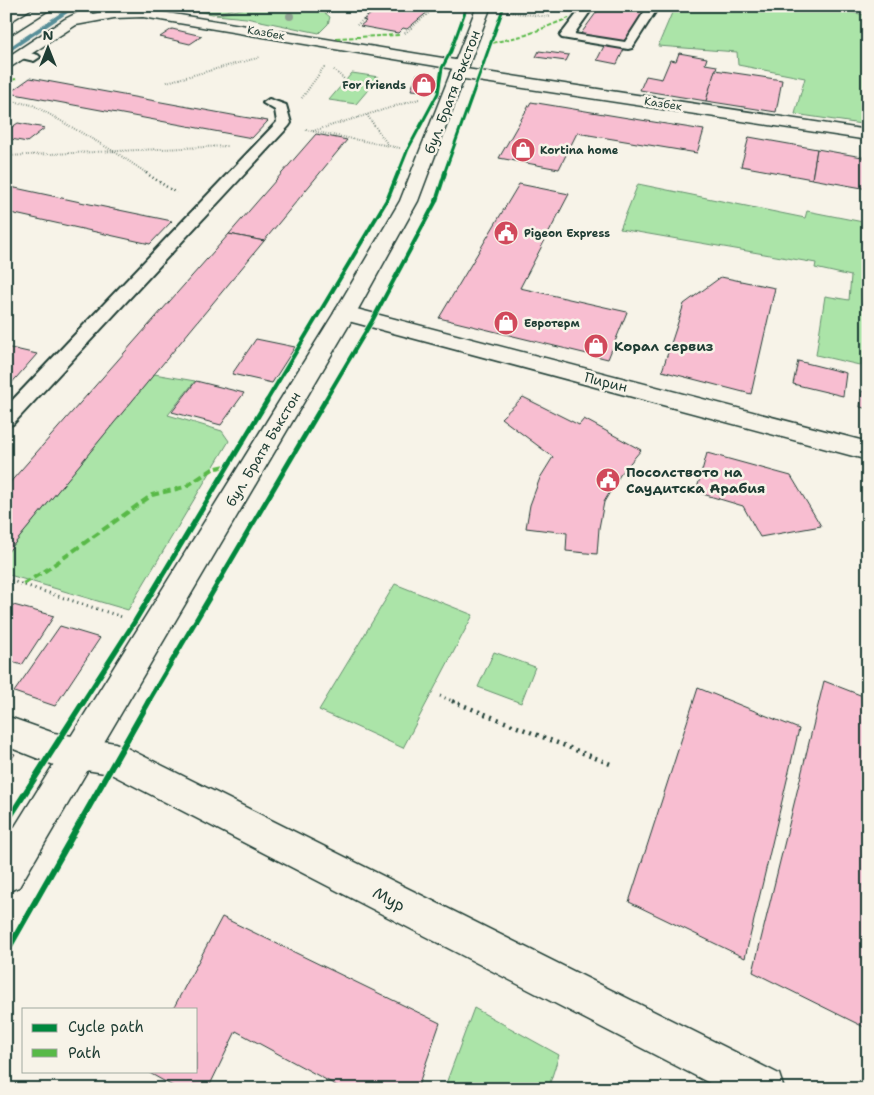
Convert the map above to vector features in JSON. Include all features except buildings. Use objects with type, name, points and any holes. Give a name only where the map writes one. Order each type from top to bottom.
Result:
[{"type":"street","points":[[6,33],[48,6]]},
{"type":"street","points":[[6,65],[27,56],[70,22],[94,6]]},
{"type":"street","name":"бул. Братя Бъкстон","points":[[6,874],[344,313],[409,201],[455,68],[484,6]]},
{"type":"street","name":"Казбек","points":[[70,22],[114,14],[143,13],[455,68],[868,136]]},
{"type":"street","name":"Пирин","points":[[344,313],[868,451]]},
{"type":"street","name":"Мур","points":[[6,731],[54,748],[114,760],[764,1089]]},
{"type":"lane","points":[[589,6],[566,36],[628,46],[654,6]]},
{"type":"lane","points":[[6,419],[284,123],[281,108],[270,103]]},
{"type":"path","points":[[327,6],[338,12]]},
{"type":"path","points":[[364,28],[356,26],[380,6]]},
{"type":"path","points":[[400,35],[437,6]]},
{"type":"path","points":[[510,12],[579,19]]},
{"type":"path","points":[[167,82],[261,57]]},
{"type":"path","points":[[327,63],[284,123],[312,132],[402,148]]},
{"type":"path","points":[[312,132],[438,93],[455,68]]},
{"type":"path","points":[[6,100],[33,105],[115,152],[176,193]]},
{"type":"path","points":[[367,115],[388,145]]},
{"type":"path","points":[[6,156],[263,145]]},
{"type":"path","points":[[6,579],[126,618]]},
{"type":"path","points":[[440,696],[613,765]]},
{"type":"green space","points":[[169,6],[246,6],[213,14]]},
{"type":"green space","points":[[254,6],[321,6],[319,8],[330,17],[328,24],[319,33],[246,18],[216,15]]},
{"type":"green space","points":[[694,6],[828,6],[868,16],[868,125],[795,114],[805,78],[738,65],[737,52],[658,46],[674,8],[691,11]]},
{"type":"green space","points":[[352,73],[379,77],[356,104],[329,100]]},
{"type":"green space","points":[[638,184],[805,218],[807,211],[868,223],[868,367],[816,355],[825,296],[849,300],[851,276],[815,268],[816,263],[620,229]]},
{"type":"green space","points":[[154,374],[195,381],[168,415],[222,431],[229,441],[128,610],[6,574],[6,554]]},
{"type":"green space","points":[[395,584],[473,615],[403,748],[319,710]]},
{"type":"green space","points":[[494,652],[535,667],[521,703],[478,687]]},
{"type":"green space","points":[[474,1008],[559,1055],[548,1089],[444,1089]]},
{"type":"waterway","points":[[6,52],[75,6]]},
{"type":"marked path","points":[[189,12],[202,6]]},
{"type":"marked path","points":[[492,43],[526,35],[569,18]]},
{"type":"marked path","points":[[336,38],[400,35]]},
{"type":"marked path","points":[[6,81],[16,79]]},
{"type":"marked path","points":[[23,584],[45,571],[152,495],[185,487],[213,469],[229,465]]},
{"type":"cycle path","points":[[6,823],[135,621],[388,198],[408,149],[438,93],[442,68],[451,51],[467,6]]},
{"type":"cycle path","points":[[6,953],[115,759],[372,321],[436,201],[451,152],[479,81],[504,6]]},
{"type":"place","name":"For friends","points":[[424,85]]},
{"type":"place","name":"Kortina home","points":[[523,150]]},
{"type":"place","name":"Pigeon Express","points":[[506,233]]},
{"type":"place","name":"Евротерм","points":[[506,323]]},
{"type":"place","name":"Корал сервиз","points":[[596,346]]},
{"type":"place","name":"Посолството на Саудитска Арабия","points":[[608,480]]}]
